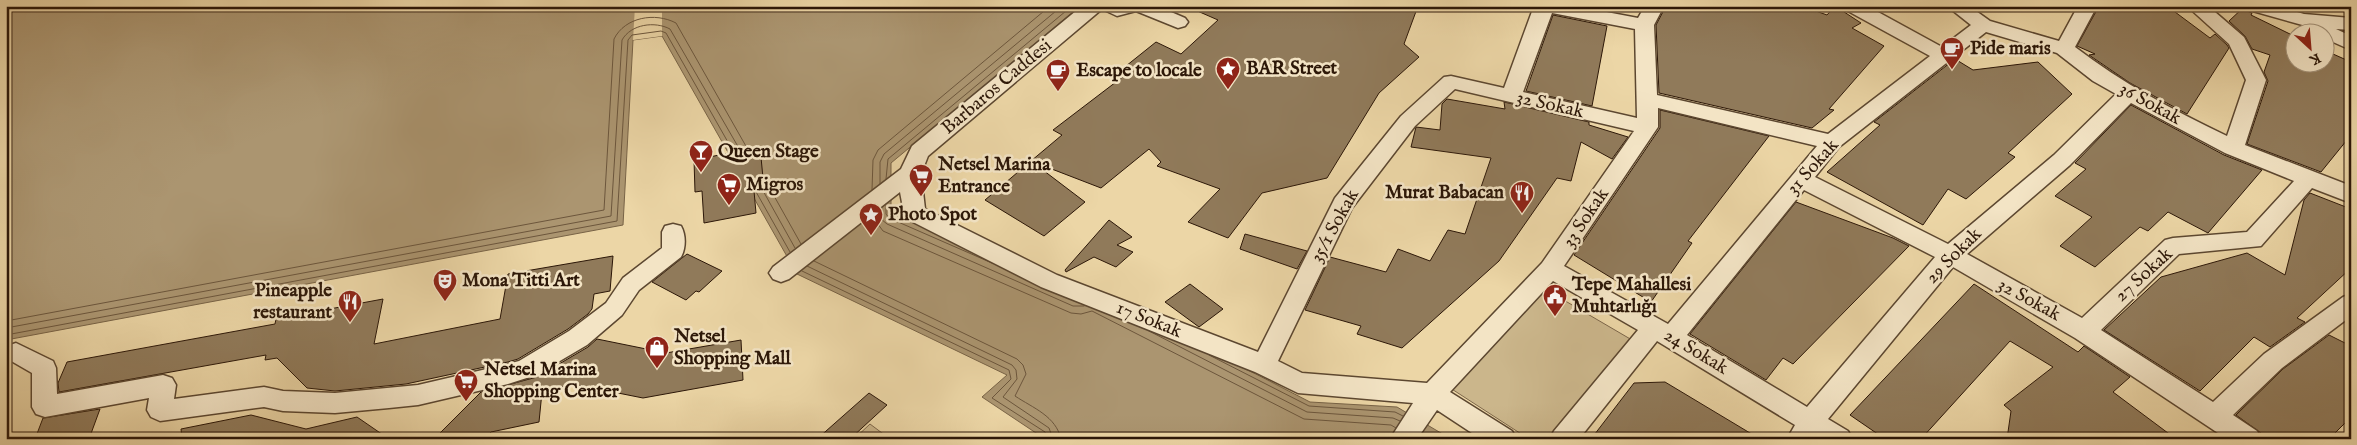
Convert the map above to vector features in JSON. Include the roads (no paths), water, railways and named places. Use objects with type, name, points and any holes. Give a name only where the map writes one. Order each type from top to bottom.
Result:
[{"type":"street","name":"Barbaros Caddesi","points":[[909,174],[912,162],[920,151],[1094,6]]},
{"type":"street","points":[[1109,6],[1117,10],[1133,6]]},
{"type":"street","points":[[1140,6],[1178,22]]},
{"type":"street","points":[[1511,96],[1544,6],[1644,25]]},
{"type":"street","points":[[1648,127],[1644,25],[1655,6]]},
{"type":"street","points":[[1853,6],[1944,56]]},
{"type":"street","name":"36 Sokak","points":[[1956,6],[1983,25],[2064,50],[2100,76],[2161,112],[2233,148],[2351,195]]},
{"type":"street","points":[[2064,50],[2088,6]]},
{"type":"street","points":[[2196,6],[2237,41],[2256,80],[2233,148]]},
{"type":"street","points":[[2256,6],[2304,20],[2351,44]]},
{"type":"street","points":[[2304,20],[2351,24]]},
{"type":"street","name":"31 Sokak","points":[[1563,439],[1801,179],[1832,142],[1983,25]]},
{"type":"street","name":"32 Sokak","points":[[1451,82],[1648,127]]},
{"type":"street","name":"35/1 Sokak","points":[[1264,366],[1343,204],[1408,121],[1451,82]]},
{"type":"street","name":"29 Sokak","points":[[1805,430],[1950,255],[2062,160],[2129,93]]},
{"type":"street","points":[[1647,100],[1832,142]]},
{"type":"street","name":"33 Sokak","points":[[1403,439],[1427,403],[1550,269],[1648,127]]},
{"type":"street","points":[[781,273],[909,174]]},
{"type":"street","name":"17 Sokak","points":[[909,174],[915,213],[1049,281],[1264,366],[1298,383],[1427,403]]},
{"type":"street","name":"32 Sokak","points":[[1801,179],[1950,255],[2084,331],[2248,439]]},
{"type":"street","name":"27 Sokak","points":[[2084,331],[2173,246],[2252,240],[2308,179]]},
{"type":"street","points":[[16,353],[44,368],[45,407],[163,385],[160,410],[264,397],[283,401],[335,403],[418,395],[527,368],[578,338],[614,309],[631,284],[673,251],[673,232]]},
{"type":"street","name":"24 Sokak","points":[[1550,269],[1662,332],[1805,430],[1839,439]]},
{"type":"street","points":[[2214,417],[2273,361],[2351,302]]},
{"type":"street","points":[[1427,403],[1502,439]]},
{"type":"water","points":[[6,6],[1080,6],[891,163],[891,213],[1078,296],[1089,288],[1310,402],[1397,407],[1451,439],[1045,439],[982,397],[1007,375],[797,274],[662,36],[633,40],[623,225],[6,340]]},
{"type":"place","name":"Pide maris","points":[[1952,70]]},
{"type":"place","name":"BAR Street","points":[[1228,90]]},
{"type":"place","name":"Escape to locale","points":[[1058,92]]},
{"type":"place","name":"Queen Stage","points":[[701,173]]},
{"type":"place","name":"Netsel Marina Entrance","points":[[921,197]]},
{"type":"place","name":"Migros","points":[[729,206]]},
{"type":"place","name":"Murat Babacan","points":[[1522,214]]},
{"type":"place","name":"Photo Spot","points":[[871,236]]},
{"type":"place","name":"Mona Titti Art","points":[[445,302]]},
{"type":"place","name":"Tepe Mahallesi Muhtarlığı","points":[[1555,317]]},
{"type":"place","name":"Pineapple restaurant","points":[[350,323]]},
{"type":"place","name":"Netsel Shopping Mall","points":[[657,369]]},
{"type":"place","name":"Netsel Marina Shopping Center","points":[[466,402]]}]
